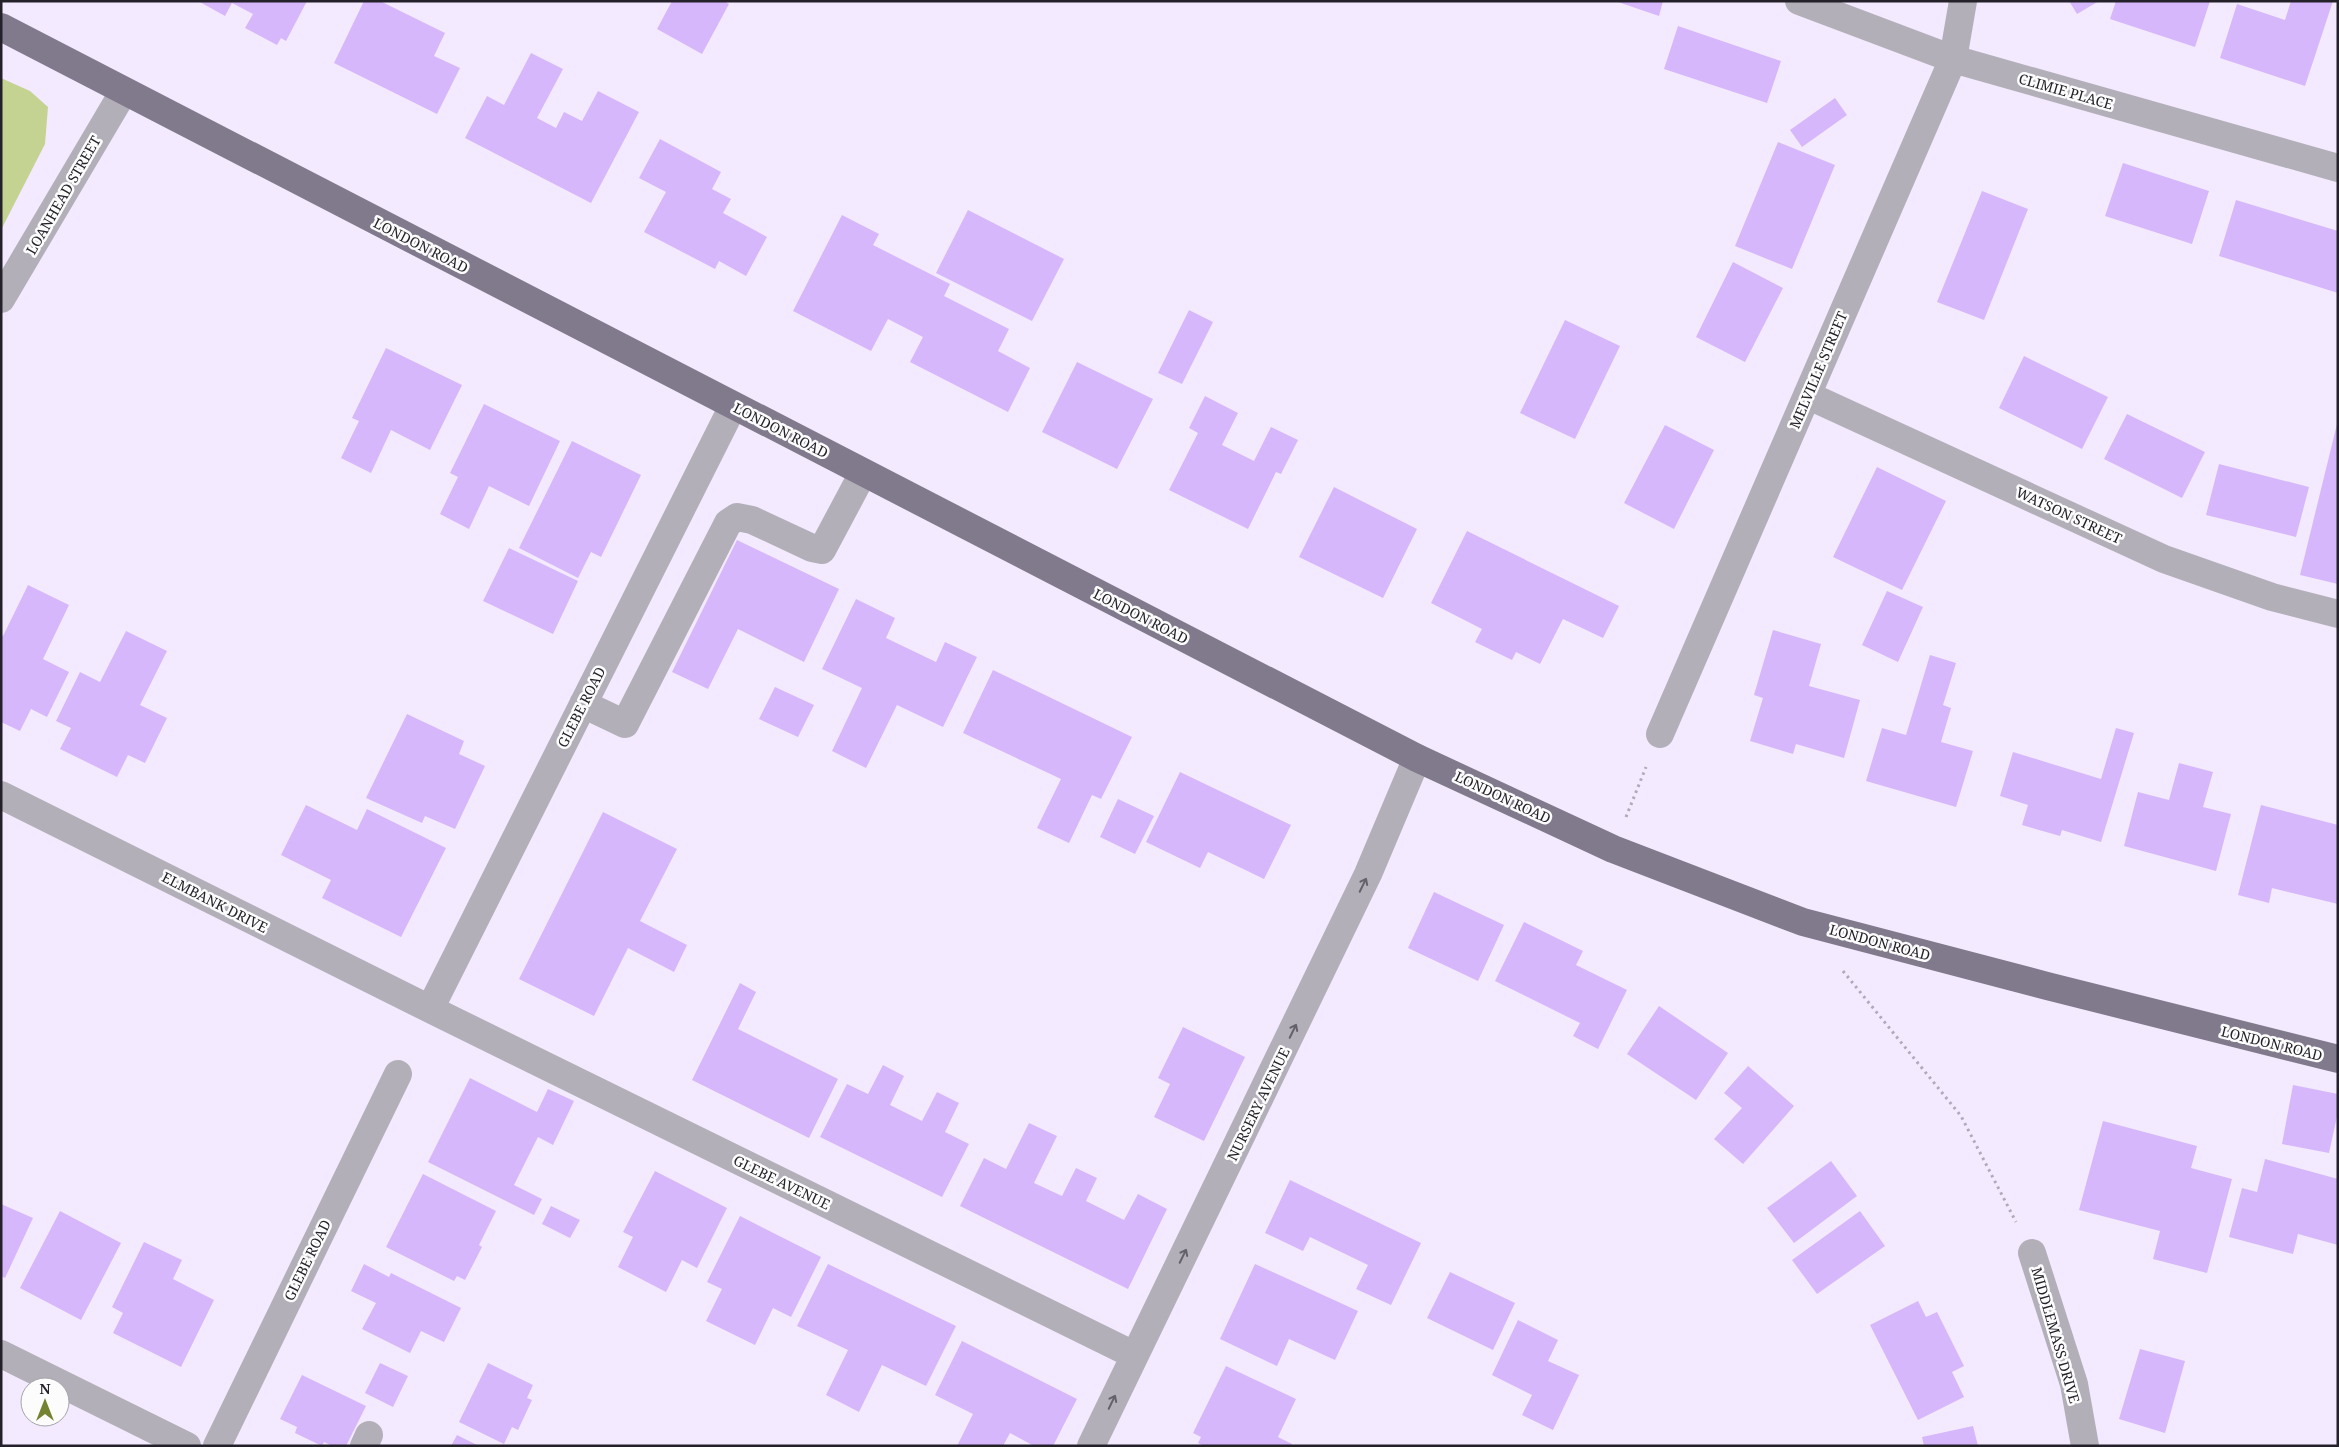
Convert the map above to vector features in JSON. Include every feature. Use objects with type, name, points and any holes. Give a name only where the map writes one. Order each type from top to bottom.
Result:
[{"type":"main road","name":"LONDON ROAD","points":[[1,27],[1417,758],[1613,849],[1803,922],[2037,984],[2338,1059]]},
{"type":"street","name":"CLIMIE PLACE","points":[[1799,1],[1953,59],[2338,168]]},
{"type":"street","name":"MELVILLE STREET","points":[[1660,734],[1953,59],[1963,1]]},
{"type":"street","name":"LOANHEAD STREET","points":[[6,283],[124,91]]},
{"type":"street","name":"WATSON STREET","points":[[1807,395],[2164,559],[2272,597],[2338,614]]},
{"type":"street","name":"GLEBE ROAD","points":[[430,1009],[733,406]]},
{"type":"street","points":[[583,704],[625,724],[728,523],[737,518],[752,520],[812,548],[822,550],[864,473]]},
{"type":"street","name":"NURSERY AVENUE","points":[[1091,1446],[1364,883],[1417,758]]},
{"type":"street","name":"ELMBANK DRIVE","points":[[1,795],[430,1009]]},
{"type":"street","name":"GLEBE AVENUE","points":[[430,1009],[1134,1355]]},
{"type":"street","name":"GLEBE ROAD","points":[[217,1446],[398,1074]]},
{"type":"street","name":"MIDDLEMASS DRIVE","points":[[2032,1253],[2074,1384],[2085,1446]]},
{"type":"street","points":[[1,1354],[187,1446]]},
{"type":"path","points":[[1613,849],[1660,734]]},
{"type":"path","points":[[1841,968],[1961,1116],[2032,1253]]},
{"type":"green space","points":[[1,78],[30,91],[48,107],[45,144],[1,230]]},
{"type":"building","points":[[198,1],[307,1],[286,41],[281,38],[277,45],[245,28],[253,14],[232,3],[225,16]]},
{"type":"building","points":[[364,1],[380,1],[445,33],[434,56],[460,68],[437,114],[334,63]]},
{"type":"building","points":[[672,1],[724,1],[729,4],[702,54],[657,29]]},
{"type":"building","points":[[1615,1],[1663,1],[1659,16]]},
{"type":"building","points":[[2069,1],[2099,1],[2077,14]]},
{"type":"building","points":[[2116,1],[2210,1],[2195,47],[2110,19]]},
{"type":"building","points":[[2291,1],[2333,1],[2305,86],[2220,58],[2237,4],[2285,20]]},
{"type":"building","points":[[1678,26],[1781,61],[1767,103],[1664,69]]},
{"type":"building","points":[[531,53],[563,69],[537,118],[556,128],[564,112],[582,121],[598,91],[639,112],[591,203],[465,138],[487,96],[504,105]]},
{"type":"building","points":[[1835,98],[1847,115],[1802,147],[1790,130]]},
{"type":"building","points":[[660,139],[721,172],[712,189],[731,199],[723,213],[767,237],[746,276],[719,261],[715,269],[644,232],[666,192],[639,178]]},
{"type":"building","points":[[1778,142],[1835,165],[1792,269],[1735,246]]},
{"type":"building","points":[[2123,163],[2209,191],[2192,244],[2105,216]]},
{"type":"building","points":[[1982,191],[2028,209],[1984,320],[1937,302]]},
{"type":"building","points":[[2236,200],[2338,231],[2338,293],[2219,256]]},
{"type":"building","points":[[968,210],[1064,259],[1032,321],[936,273]]},
{"type":"building","points":[[842,215],[879,234],[873,245],[950,284],[944,296],[1009,329],[998,351],[1030,368],[1008,412],[910,362],[923,337],[888,319],[871,351],[793,311]]},
{"type":"building","points":[[1733,262],[1783,288],[1745,362],[1696,337]]},
{"type":"building","points":[[1189,310],[1213,322],[1182,384],[1158,373]]},
{"type":"building","points":[[1565,320],[1620,346],[1575,439],[1520,413]]},
{"type":"building","points":[[386,348],[462,385],[430,450],[391,430],[371,473],[341,458],[359,421],[352,418]]},
{"type":"building","points":[[2024,356],[2108,397],[2082,449],[1999,408]]},
{"type":"building","points":[[1077,362],[1153,399],[1117,469],[1042,432]]},
{"type":"building","points":[[1205,396],[1238,413],[1222,445],[1254,461],[1271,427],[1298,440],[1281,474],[1276,472],[1248,529],[1169,490],[1198,433],[1189,428]]},
{"type":"building","points":[[484,404],[560,441],[529,506],[489,486],[469,529],[440,514],[458,477],[450,473]]},
{"type":"building","points":[[2127,414],[2205,452],[2182,498],[2104,459]]},
{"type":"building","points":[[2338,420],[2338,584],[2300,575]]},
{"type":"building","points":[[1665,425],[1714,450],[1674,529],[1624,503]]},
{"type":"building","points":[[572,441],[641,475],[601,557],[591,552],[578,578],[519,548]]},
{"type":"building","points":[[2219,464],[2309,487],[2296,537],[2206,515]]},
{"type":"building","points":[[1877,467],[1946,501],[1902,590],[1833,557]]},
{"type":"building","points":[[1334,487],[1417,529],[1383,598],[1299,557]]},
{"type":"building","points":[[1467,531],[1619,606],[1603,638],[1563,619],[1540,664],[1516,652],[1512,660],[1475,642],[1482,629],[1431,603]]},
{"type":"building","points":[[737,540],[839,589],[804,662],[738,629],[708,689],[672,672]]},
{"type":"building","points":[[509,548],[578,581],[553,634],[483,601]]},
{"type":"building","points":[[28,585],[69,605],[43,659],[69,672],[47,717],[31,709],[20,731],[1,722],[1,635],[3,636]]},
{"type":"building","points":[[1887,591],[1923,607],[1898,662],[1862,645]]},
{"type":"building","points":[[856,599],[895,618],[886,638],[936,662],[945,642],[977,657],[943,727],[897,705],[866,768],[832,751],[862,688],[822,669]]},
{"type":"building","points":[[1773,630],[1821,644],[1809,686],[1860,700],[1844,758],[1796,744],[1793,754],[1750,741],[1763,698],[1754,695]]},
{"type":"building","points":[[126,631],[167,651],[140,705],[167,718],[145,763],[128,755],[117,777],[60,749],[71,728],[56,721],[80,672],[100,682]]},
{"type":"building","points":[[1930,655],[1956,663],[1943,705],[1951,708],[1941,742],[1973,751],[1956,807],[1866,781],[1882,728],[1906,735]]},
{"type":"building","points":[[993,670],[1132,737],[1101,799],[1092,795],[1069,843],[1037,828],[1061,779],[963,733]]},
{"type":"building","points":[[775,687],[814,705],[798,737],[759,719]]},
{"type":"building","points":[[407,714],[464,741],[459,754],[485,766],[455,829],[425,816],[422,823],[366,798]]},
{"type":"building","points":[[2116,728],[2134,733],[2101,842],[2062,830],[2060,836],[2022,825],[2028,805],[2000,796],[2013,752],[2101,779]]},
{"type":"building","points":[[2179,763],[2213,772],[2203,807],[2231,814],[2216,871],[2124,846],[2138,792],[2169,800]]},
{"type":"building","points":[[1180,772],[1291,825],[1264,879],[1208,852],[1200,868],[1146,842]]},
{"type":"building","points":[[1118,799],[1154,816],[1135,854],[1100,837]]},
{"type":"building","points":[[306,805],[357,830],[367,809],[446,848],[401,937],[322,898],[331,880],[281,855]]},
{"type":"building","points":[[2261,805],[2338,825],[2338,904],[2272,888],[2269,903],[2238,895]]},
{"type":"building","points":[[603,812],[677,849],[640,921],[687,945],[674,972],[628,948],[594,1016],[519,979]]},
{"type":"building","points":[[1434,892],[1504,925],[1478,981],[1408,948]]},
{"type":"building","points":[[1524,922],[1583,951],[1576,965],[1627,990],[1598,1049],[1573,1036],[1580,1023],[1495,981]]},
{"type":"building","points":[[740,983],[756,992],[738,1029],[838,1079],[809,1138],[692,1080]]},
{"type":"building","points":[[1659,1006],[1728,1053],[1696,1100],[1627,1054]]},
{"type":"building","points":[[1183,1027],[1245,1057],[1204,1141],[1154,1117],[1170,1084],[1158,1078]]},
{"type":"building","points":[[883,1065],[904,1076],[890,1105],[922,1121],[937,1092],[959,1103],[945,1132],[969,1144],[942,1197],[820,1137],[847,1084],[868,1094]]},
{"type":"building","points":[[1748,1066],[1794,1106],[1743,1164],[1714,1139],[1742,1108],[1724,1093]]},
{"type":"building","points":[[470,1078],[537,1112],[548,1089],[574,1101],[553,1145],[538,1137],[514,1185],[542,1199],[534,1215],[428,1162]]},
{"type":"building","points":[[2293,1085],[2338,1094],[2338,1112],[2329,1153],[2282,1144]]},
{"type":"building","points":[[2103,1121],[2197,1146],[2191,1168],[2232,1179],[2207,1273],[2153,1259],[2160,1231],[2079,1210]]},
{"type":"building","points":[[1029,1123],[1057,1136],[1034,1183],[1062,1196],[1076,1168],[1097,1178],[1086,1201],[1124,1220],[1138,1194],[1167,1209],[1128,1289],[960,1206],[984,1158],[1006,1169]]},
{"type":"building","points":[[2265,1159],[2338,1179],[2338,1245],[2298,1234],[2293,1254],[2229,1237],[2242,1188],[2257,1192]]},
{"type":"building","points":[[1831,1161],[1857,1196],[1794,1243],[1767,1208]]},
{"type":"building","points":[[655,1171],[727,1208],[697,1268],[682,1260],[666,1292],[618,1267],[633,1237],[623,1232]]},
{"type":"building","points":[[423,1174],[496,1211],[479,1245],[482,1247],[465,1280],[457,1276],[454,1281],[386,1247]]},
{"type":"building","points":[[1290,1180],[1421,1243],[1391,1305],[1356,1289],[1368,1265],[1310,1237],[1303,1251],[1265,1233]]},
{"type":"building","points":[[1,1204],[33,1218],[5,1278],[1,1276]]},
{"type":"building","points":[[551,1206],[580,1220],[570,1238],[542,1224]]},
{"type":"building","points":[[60,1211],[121,1243],[81,1320],[20,1288]]},
{"type":"building","points":[[1860,1211],[1885,1246],[1817,1294],[1792,1260]]},
{"type":"building","points":[[740,1216],[821,1257],[791,1317],[773,1308],[755,1345],[706,1321],[722,1289],[707,1282]]},
{"type":"building","points":[[144,1242],[182,1260],[173,1279],[214,1300],[181,1367],[113,1333],[123,1313],[112,1307]]},
{"type":"building","points":[[364,1264],[389,1277],[391,1273],[461,1308],[444,1342],[421,1331],[410,1353],[362,1329],[376,1303],[351,1291]]},
{"type":"building","points":[[828,1264],[956,1326],[926,1386],[882,1365],[859,1412],[826,1395],[848,1350],[797,1326]]},
{"type":"building","points":[[1255,1264],[1358,1311],[1335,1360],[1289,1339],[1277,1366],[1220,1339]]},
{"type":"building","points":[[1450,1272],[1515,1303],[1493,1350],[1427,1318]]},
{"type":"building","points":[[1918,1301],[1926,1317],[1937,1312],[1964,1366],[1952,1372],[1964,1397],[1918,1420],[1870,1325]]},
{"type":"building","points":[[1518,1320],[1558,1340],[1548,1361],[1579,1375],[1553,1430],[1522,1415],[1532,1395],[1492,1375]]},
{"type":"building","points":[[962,1341],[1077,1399],[1053,1446],[1034,1446],[1010,1433],[1003,1446],[957,1446],[973,1414],[935,1395]]},
{"type":"building","points":[[2140,1349],[2185,1361],[2165,1433],[2119,1419]]},
{"type":"building","points":[[380,1363],[408,1376],[393,1407],[365,1393]]},
{"type":"building","points":[[488,1363],[533,1385],[527,1398],[532,1400],[518,1430],[512,1427],[504,1444],[459,1422]]},
{"type":"building","points":[[1226,1366],[1296,1399],[1278,1437],[1292,1444],[1291,1446],[1204,1446],[1198,1443],[1201,1437],[1193,1433]]},
{"type":"building","points":[[302,1375],[366,1406],[346,1446],[332,1446],[324,1442],[322,1446],[295,1433],[297,1427],[280,1419]]},
{"type":"building","points":[[1973,1426],[1978,1446],[1924,1446],[1922,1437]]},
{"type":"building","points":[[457,1435],[479,1446],[451,1446]]}]
